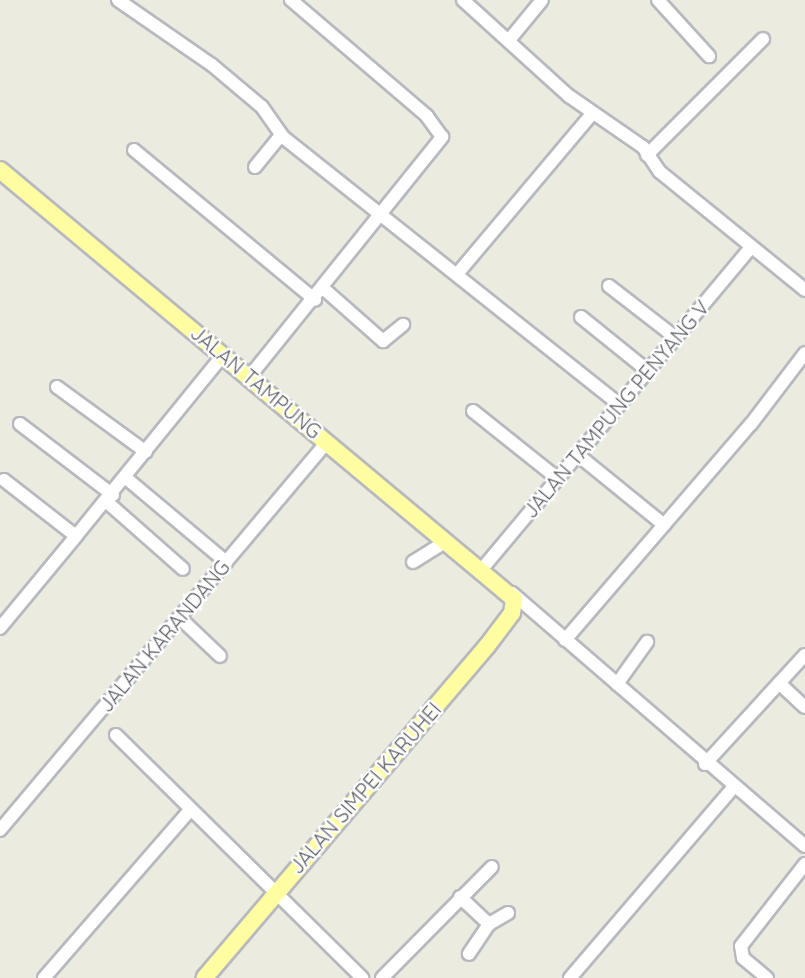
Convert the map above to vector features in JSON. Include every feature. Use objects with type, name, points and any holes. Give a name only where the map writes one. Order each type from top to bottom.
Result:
[{"type":"main road","name":"JALAN TAMPUNG","points":[[0,170],[446,541],[512,593]]},
{"type":"main road","name":"JALAN SIMPEI KARUHEI","points":[[204,978],[508,620],[514,608],[512,593]]},
{"type":"street","points":[[118,0],[212,64],[262,107],[281,135],[357,198],[385,213],[617,403]]},
{"type":"street","points":[[250,376],[324,289],[440,143],[441,132],[291,0]]},
{"type":"street","points":[[462,0],[510,39],[591,115],[647,155],[660,172],[750,249],[805,290]]},
{"type":"street","points":[[510,39],[542,0]]},
{"type":"street","points":[[658,0],[709,56]]},
{"type":"street","points":[[647,155],[763,39]]},
{"type":"street","points":[[458,273],[591,115]]},
{"type":"street","points":[[255,167],[281,135]]},
{"type":"street","points":[[134,150],[315,300]]},
{"type":"street","name":"JALAN TAMPUNG PENYANG V","points":[[482,570],[617,403],[648,371],[750,249]]},
{"type":"street","points":[[609,286],[676,338]]},
{"type":"street","points":[[324,289],[383,340],[404,325]]},
{"type":"street","points":[[582,317],[648,371]]},
{"type":"street","points":[[565,640],[664,525],[805,353]]},
{"type":"street","points":[[0,628],[76,536],[110,499],[224,354]]},
{"type":"street","points":[[57,387],[146,452]]},
{"type":"street","points":[[473,411],[557,478]]},
{"type":"street","points":[[20,424],[110,499],[183,569]]},
{"type":"street","name":"JALAN KARANDANG","points":[[0,830],[327,442]]},
{"type":"street","points":[[578,454],[664,525]]},
{"type":"street","points":[[126,478],[226,562]]},
{"type":"street","points":[[4,480],[76,536]]},
{"type":"street","points":[[413,562],[446,541]]},
{"type":"street","points":[[512,593],[705,764],[805,846]]},
{"type":"street","points":[[180,618],[220,656]]},
{"type":"street","points":[[617,684],[647,642]]},
{"type":"street","points":[[705,764],[805,655]]},
{"type":"street","points":[[779,683],[805,707]]},
{"type":"street","points":[[116,735],[362,978]]},
{"type":"street","points":[[570,978],[734,789]]},
{"type":"street","points":[[44,978],[190,810]]},
{"type":"street","points":[[767,978],[743,958],[741,946],[805,864]]},
{"type":"street","points":[[382,978],[492,867]]},
{"type":"street","points":[[460,897],[489,924]]},
{"type":"street","points":[[469,954],[489,924],[508,913]]}]
